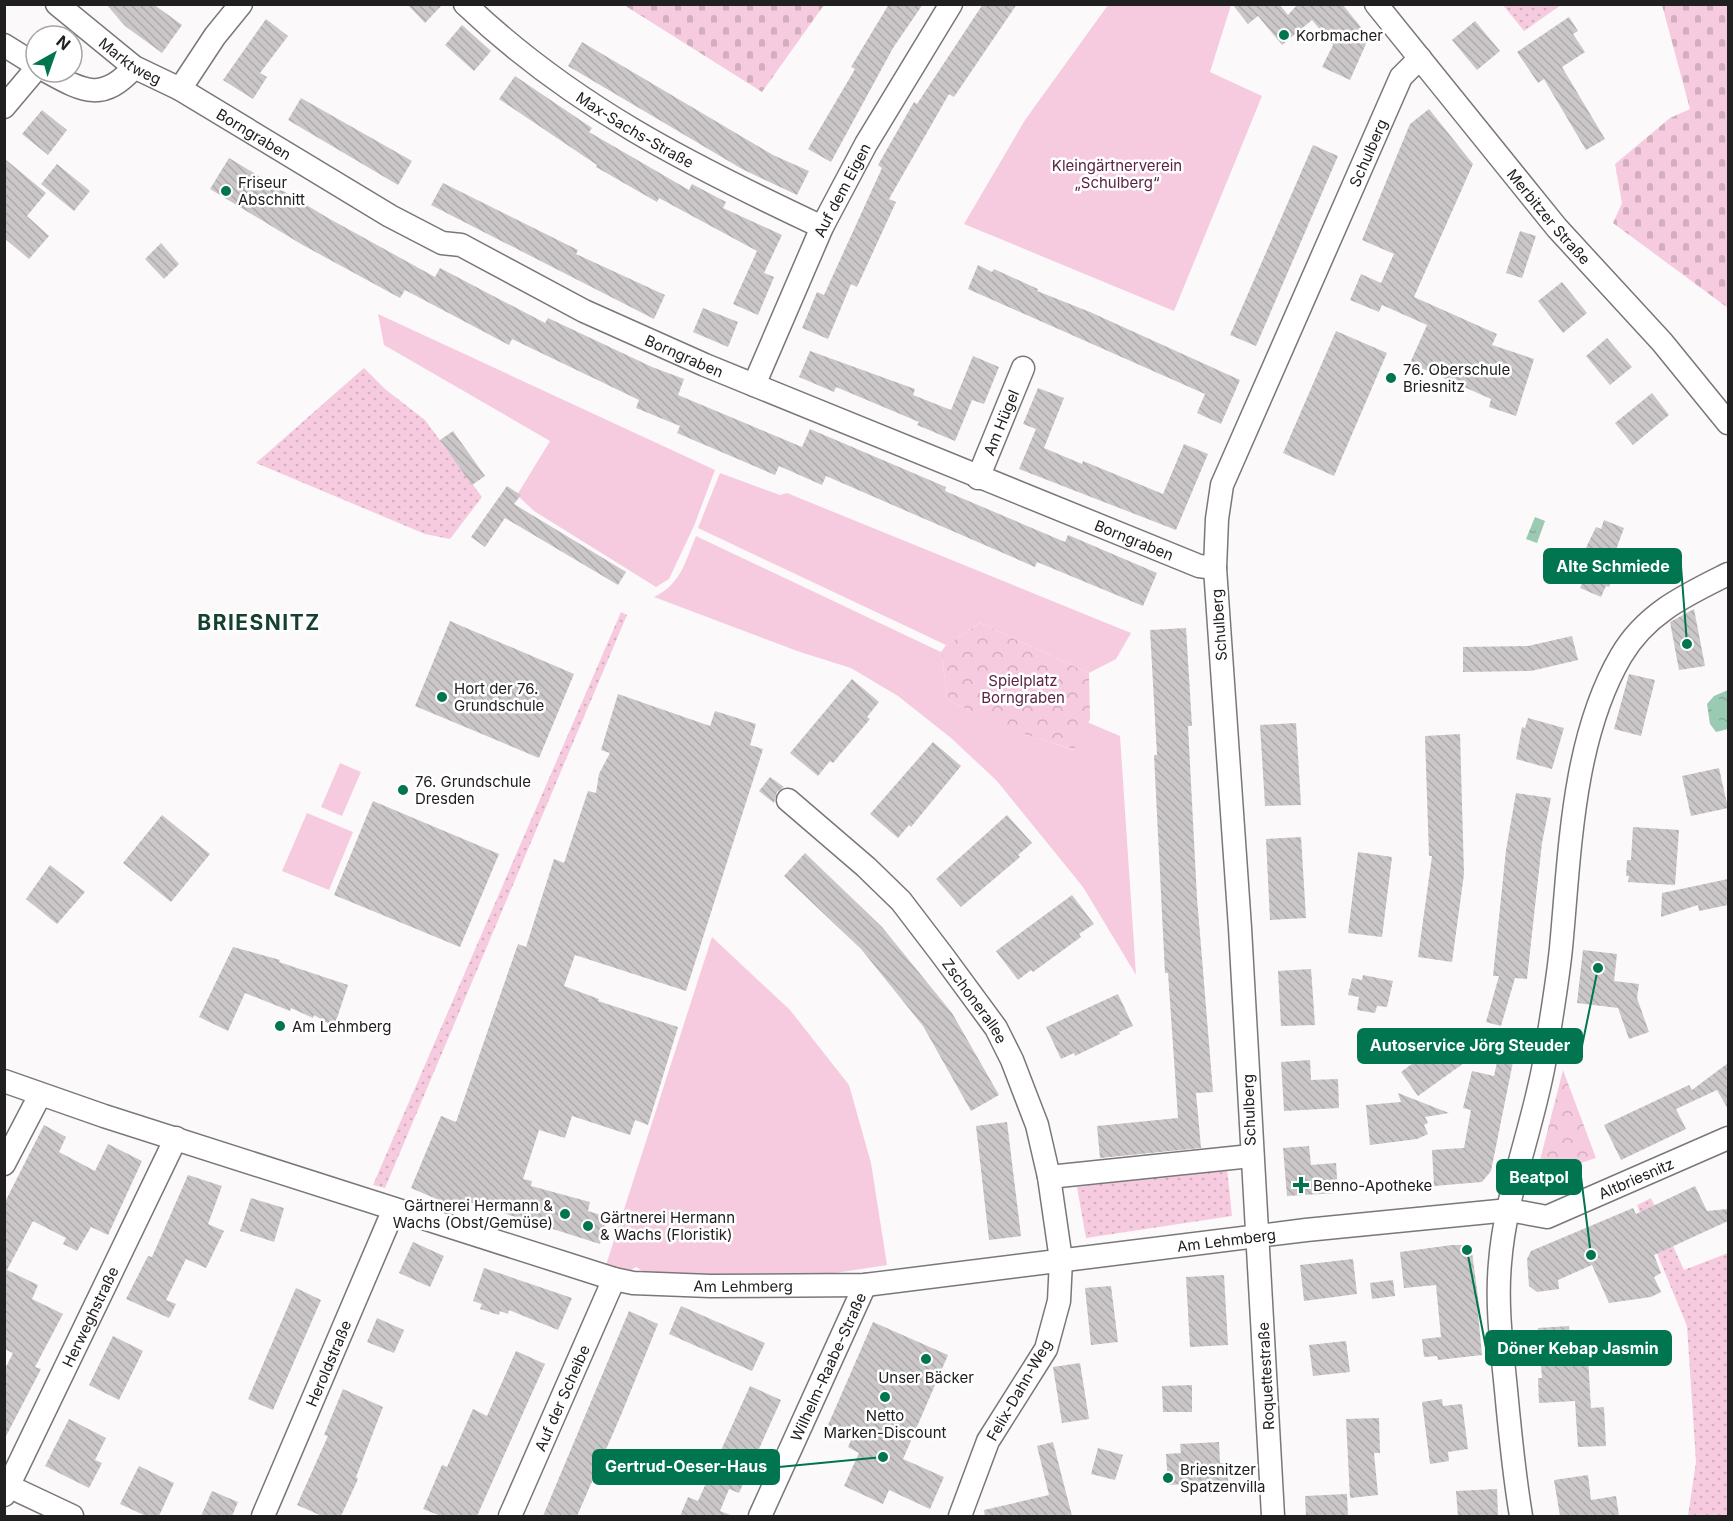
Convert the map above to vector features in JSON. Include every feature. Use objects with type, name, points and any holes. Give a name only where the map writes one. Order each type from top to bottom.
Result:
[{"type":"street","name":"Marktweg","points":[[57,4],[134,67],[180,89]]},
{"type":"street","points":[[180,89],[215,36],[241,4]]},
{"type":"street","name":"Max-Sachs-Straße","points":[[465,4],[501,39],[575,96],[672,154],[822,227]]},
{"type":"street","name":"Auf dem Eigen","points":[[754,385],[822,227],[866,144],[951,4]]},
{"type":"street","name":"Merbitzer Straße","points":[[1376,4],[1557,228],[1662,342],[1728,423]]},
{"type":"street","points":[[4,45],[24,59]]},
{"type":"street","name":"Schulberg","points":[[1258,1236],[1251,1156],[1240,928],[1215,568],[1217,519],[1222,485],[1401,77],[1420,58]]},
{"type":"street","points":[[73,84],[89,92],[106,89],[121,82],[134,67]]},
{"type":"street","points":[[4,107],[24,82]]},
{"type":"street","name":"Borngraben","points":[[180,89],[390,216],[442,243],[461,246],[584,311],[978,478],[1199,566],[1215,568]]},
{"type":"street","name":"Am Hügel","points":[[978,478],[1023,368]]},
{"type":"street","points":[[1521,1516],[1514,1473],[1498,1315],[1500,1261],[1509,1210],[1540,1087],[1555,996],[1578,787],[1586,751],[1608,680],[1622,655],[1648,621],[1679,598],[1728,574]]},
{"type":"street","name":"Zschonerallee","points":[[788,800],[866,867],[901,901],[996,1028],[1032,1108],[1049,1177],[1061,1260]]},
{"type":"street","name":"Am Lehmberg","points":[[4,1081],[40,1095],[394,1209],[633,1283],[710,1286],[865,1285],[1258,1236],[1509,1210]]},
{"type":"street","points":[[4,1164],[40,1095]]},
{"type":"street","name":"Herweghstraße","points":[[6,1488],[176,1138]]},
{"type":"street","name":"Altbriesnitz","points":[[1509,1210],[1546,1217],[1728,1138]]},
{"type":"street","points":[[1049,1177],[1251,1156]]},
{"type":"street","name":"Heroldstraße","points":[[264,1516],[394,1209]]},
{"type":"street","name":"Roquettestraße","points":[[1258,1236],[1273,1516]]},
{"type":"street","name":"Felix-Dahn-Weg","points":[[960,1516],[988,1442],[1051,1339],[1059,1301],[1061,1260]]},
{"type":"street","name":"Auf der Scheibe","points":[[510,1516],[614,1278]]},
{"type":"street","name":"Wilhelm-Raabe-Straße","points":[[760,1516],[865,1285]]},
{"type":"street","points":[[6,1488],[72,1516]]},
{"type":"green space","points":[[624,5],[824,5],[762,92]]},
{"type":"green space","name":"Kleingärtnerverein „Schulberg“","points":[[1108,5],[1231,5],[1210,72],[1262,96],[1174,311],[964,224],[1025,120]]},
{"type":"green space","points":[[1503,5],[1561,5],[1524,31]]},
{"type":"green space","points":[[1662,5],[1728,5],[1728,308],[1613,223],[1622,203],[1615,164],[1670,118],[1690,109]]},
{"type":"green space","points":[[378,314],[715,470],[694,526],[669,579],[656,587],[534,511],[517,495],[550,441],[384,345]]},
{"type":"green space","points":[[364,368],[385,389],[425,420],[482,497],[450,539],[425,534],[256,463]]},
{"type":"green space","points":[[720,473],[780,495],[787,493],[1131,633],[1116,659],[1089,673],[980,623],[946,645],[698,528]]},
{"type":"green space","points":[[696,536],[941,652],[948,700],[1008,729],[1074,750],[1087,722],[1120,736],[1136,975],[1083,887],[997,781],[951,738],[898,696],[851,668],[800,652],[654,597],[663,592],[676,579]]},
{"type":"green space","points":[[621,612],[627,615],[385,1188],[373,1185]]},
{"type":"green space","name":"Spielplatz Borngraben","points":[[980,623],[1089,673],[1090,719],[1075,750],[1007,729],[948,700],[941,652],[946,645]]},
{"type":"green space","points":[[340,763],[361,772],[342,816],[321,807]]},
{"type":"green space","points":[[307,813],[353,832],[329,890],[282,871]]},
{"type":"green space","points":[[712,937],[790,1010],[849,1085],[871,1163],[887,1265],[816,1276],[647,1274],[636,1267],[630,1271],[606,1265]]},
{"type":"green space","points":[[1563,1070],[1596,1158],[1548,1174],[1538,1168]]},
{"type":"green space","points":[[1227,1168],[1232,1216],[1086,1238],[1077,1187]]},
{"type":"green space","points":[[1651,1198],[1684,1270],[1728,1253],[1728,1516],[1688,1516],[1696,1462],[1687,1326],[1637,1205]]},
{"type":"water","points":[[1535,517],[1545,521],[1537,543],[1526,539]]},
{"type":"water","points":[[1728,690],[1728,729],[1716,732],[1710,724],[1707,704],[1714,696]]},
{"type":"building","points":[[106,4],[153,4],[182,25],[162,53],[125,26]]},
{"type":"building","points":[[407,4],[443,4],[425,23]]},
{"type":"building","points":[[889,4],[923,4],[893,48],[831,162],[808,149],[855,69],[851,67]]},
{"type":"building","points":[[983,4],[1017,4],[954,97],[949,94],[889,199],[896,202],[857,287],[851,284],[828,339],[802,328],[817,292],[824,295],[882,168],[878,165],[914,102],[917,104]]},
{"type":"building","points":[[1232,4],[1279,4],[1288,15],[1298,4],[1342,4],[1369,37],[1350,80],[1322,67],[1333,45],[1312,20],[1282,45],[1258,16],[1248,24]]},
{"type":"building","points":[[1569,17],[1578,31],[1573,34],[1585,52],[1562,67],[1605,139],[1586,150],[1544,79],[1538,83],[1517,52]]},
{"type":"building","points":[[266,19],[288,36],[260,73],[267,77],[253,99],[223,80]]},
{"type":"building","points":[[1475,21],[1500,51],[1477,70],[1452,40]]},
{"type":"building","points":[[462,25],[491,51],[474,71],[445,45]]},
{"type":"building","points":[[582,42],[773,155],[809,171],[797,195],[742,169],[568,66]]},
{"type":"building","points":[[515,76],[592,128],[589,132],[689,190],[692,184],[726,202],[723,208],[782,235],[764,273],[774,277],[758,315],[733,304],[757,251],[659,198],[657,202],[596,167],[597,165],[499,99]]},
{"type":"building","points":[[301,98],[412,161],[398,185],[288,120]]},
{"type":"building","points":[[1429,109],[1473,164],[1414,297],[1497,334],[1492,345],[1534,359],[1516,416],[1489,407],[1491,399],[1410,363],[1427,325],[1382,305],[1379,312],[1350,300],[1361,274],[1381,283],[1394,254],[1362,240],[1410,124]]},
{"type":"building","points":[[42,110],[67,130],[48,155],[22,134]]},
{"type":"building","points":[[1313,145],[1338,156],[1256,346],[1230,335]]},
{"type":"building","points":[[229,158],[328,218],[435,277],[440,268],[545,323],[548,318],[652,367],[684,379],[678,395],[802,447],[810,429],[946,487],[945,491],[1065,542],[1068,535],[1157,573],[1143,606],[1037,562],[1035,567],[826,476],[822,485],[779,466],[775,475],[677,433],[680,426],[636,408],[639,400],[512,339],[509,345],[405,290],[400,298],[301,244],[210,189]]},
{"type":"building","points":[[5,159],[46,193],[27,216],[49,236],[29,259],[4,238]]},
{"type":"building","points":[[57,164],[90,191],[74,211],[41,184]]},
{"type":"building","points":[[443,183],[578,250],[576,254],[665,295],[654,319],[431,205]]},
{"type":"building","points":[[1520,231],[1536,236],[1522,278],[1506,273]]},
{"type":"building","points":[[161,243],[179,264],[164,279],[145,259]]},
{"type":"building","points":[[978,265],[992,272],[994,269],[1038,289],[1037,291],[1090,312],[1240,380],[1221,424],[1197,413],[1205,394],[968,289]]},
{"type":"building","points":[[1562,282],[1587,313],[1563,333],[1538,301]]},
{"type":"building","points":[[703,308],[738,322],[728,347],[693,332]]},
{"type":"building","points":[[1336,331],[1387,353],[1334,476],[1283,453]]},
{"type":"building","points":[[1607,338],[1632,367],[1610,385],[1586,356]]},
{"type":"building","points":[[810,351],[915,389],[913,395],[951,410],[973,356],[999,367],[984,404],[972,400],[955,441],[917,425],[919,422],[836,387],[834,392],[799,377]]},
{"type":"building","points":[[1038,388],[1064,398],[1044,448],[1082,464],[1083,461],[1163,494],[1184,444],[1208,454],[1176,530],[1019,469],[1036,429],[1023,424]]},
{"type":"building","points":[[1652,393],[1669,415],[1633,445],[1615,423]]},
{"type":"building","points":[[453,431],[485,476],[472,485],[440,440]]},
{"type":"building","points":[[507,486],[521,495],[514,504],[626,572],[618,585],[505,518],[485,547],[471,537]]},
{"type":"building","points":[[1604,520],[1624,528],[1614,555],[1621,557],[1609,587],[1606,586],[1601,597],[1580,588],[1590,564],[1580,560],[1596,527],[1601,529]]},
{"type":"building","points":[[1694,609],[1705,666],[1679,670],[1670,622]]},
{"type":"building","points":[[450,621],[574,674],[539,758],[415,706]]},
{"type":"building","points":[[1186,628],[1192,726],[1188,726],[1197,898],[1213,1092],[1196,1093],[1201,1148],[1100,1158],[1097,1126],[1178,1118],[1168,973],[1165,973],[1150,630]]},
{"type":"building","points":[[1572,636],[1578,660],[1531,671],[1463,672],[1463,647],[1528,646]]},
{"type":"building","points":[[1629,674],[1655,680],[1641,736],[1614,729]]},
{"type":"building","points":[[852,679],[879,702],[867,717],[870,719],[833,763],[830,761],[818,776],[790,753]]},
{"type":"building","points":[[618,694],[710,726],[715,711],[756,724],[750,745],[763,749],[686,991],[575,955],[564,986],[599,999],[598,1001],[678,1027],[648,1125],[635,1120],[630,1135],[572,1116],[565,1138],[539,1130],[523,1179],[532,1181],[531,1186],[590,1202],[588,1211],[607,1217],[600,1244],[468,1202],[464,1211],[411,1188],[441,1116],[456,1122],[518,944],[526,947],[554,859],[564,863],[588,791],[596,793],[599,774],[610,753],[601,750]]},
{"type":"building","points":[[1528,718],[1564,728],[1552,769],[1516,759],[1522,727],[1525,728]]},
{"type":"building","points":[[1296,723],[1301,805],[1265,806],[1260,725]]},
{"type":"building","points":[[1460,734],[1464,874],[1452,962],[1418,957],[1432,856],[1429,856],[1425,736]]},
{"type":"building","points":[[933,742],[961,766],[911,827],[909,825],[898,838],[870,814]]},
{"type":"building","points":[[1719,768],[1728,808],[1691,816],[1682,776]]},
{"type":"building","points":[[770,777],[784,787],[777,792],[774,803],[759,791]]},
{"type":"building","points":[[1516,793],[1551,798],[1542,843],[1527,979],[1515,978],[1501,1026],[1486,1022],[1499,976],[1493,976],[1506,850]]},
{"type":"building","points":[[373,801],[499,854],[460,947],[334,895]]},
{"type":"building","points":[[162,815],[210,854],[171,902],[123,863]]},
{"type":"building","points":[[1007,815],[1032,843],[1018,855],[1020,857],[961,907],[936,879]]},
{"type":"building","points":[[1633,827],[1679,830],[1675,885],[1628,882],[1627,860],[1631,860]]},
{"type":"building","points":[[1301,837],[1306,918],[1270,920],[1266,839]]},
{"type":"building","points":[[1358,852],[1392,857],[1382,937],[1348,933]]},
{"type":"building","points":[[805,853],[882,927],[952,1013],[999,1095],[971,1111],[923,1026],[861,949],[784,876]]},
{"type":"building","points":[[50,865],[85,892],[57,924],[26,899]]},
{"type":"building","points":[[1728,879],[1728,905],[1699,911],[1698,905],[1661,917],[1662,893]]},
{"type":"building","points":[[1072,895],[1094,924],[1079,934],[1081,937],[1033,972],[1031,970],[1018,980],[996,951]]},
{"type":"building","points":[[233,947],[280,960],[279,962],[348,985],[334,1027],[314,1015],[313,1018],[291,1008],[290,1011],[245,993],[228,1031],[199,1017]]},
{"type":"building","points":[[1583,950],[1617,954],[1614,981],[1639,984],[1637,998],[1649,1032],[1629,1039],[1618,1008],[1577,1003]]},
{"type":"building","points":[[1311,969],[1315,1025],[1281,1026],[1278,971]]},
{"type":"building","points":[[1363,975],[1393,981],[1387,1007],[1377,1006],[1375,1013],[1357,1010],[1359,997],[1348,995],[1352,978],[1362,980]]},
{"type":"building","points":[[1118,994],[1133,1026],[1075,1056],[1074,1053],[1061,1059],[1046,1027]]},
{"type":"building","points":[[1437,1032],[1468,1037],[1464,1063],[1418,1096],[1401,1072],[1421,1057],[1412,1044],[1435,1048]]},
{"type":"building","points":[[1501,1044],[1516,1047],[1491,1171],[1482,1182],[1434,1186],[1432,1150],[1464,1148],[1471,1110],[1463,1108],[1472,1071],[1494,1076]]},
{"type":"building","points":[[1310,1060],[1311,1080],[1338,1079],[1339,1108],[1284,1111],[1281,1062]]},
{"type":"building","points":[[1728,1063],[1728,1109],[1717,1090],[1676,1109],[1686,1129],[1621,1160],[1604,1125],[1689,1085],[1692,1090]]},
{"type":"building","points":[[1398,1093],[1449,1113],[1425,1117],[1428,1123],[1424,1125],[1428,1134],[1417,1139],[1370,1145],[1366,1105],[1401,1102]]},
{"type":"building","points":[[1007,1122],[1021,1236],[989,1240],[976,1126]]},
{"type":"building","points":[[44,1125],[66,1137],[59,1152],[95,1171],[108,1144],[142,1161],[108,1235],[91,1227],[77,1251],[63,1244],[66,1238],[33,1221],[7,1270],[38,1285],[32,1299],[63,1314],[35,1367],[41,1369],[4,1440],[4,1371],[13,1353],[4,1349],[4,1204]]},
{"type":"building","points":[[1309,1146],[1311,1165],[1336,1163],[1338,1193],[1287,1196],[1283,1148]]},
{"type":"building","points":[[188,1175],[222,1186],[208,1224],[224,1231],[206,1268],[186,1259],[166,1300],[176,1304],[169,1318],[126,1299],[148,1256],[152,1257]]},
{"type":"building","points":[[1695,1186],[1707,1211],[1728,1209],[1728,1221],[1654,1255],[1661,1273],[1654,1277],[1661,1292],[1651,1297],[1609,1303],[1592,1265],[1558,1280],[1559,1289],[1537,1292],[1529,1286],[1527,1259],[1531,1251],[1633,1208],[1636,1214]]},
{"type":"building","points":[[251,1198],[284,1208],[274,1242],[240,1231]]},
{"type":"building","points":[[413,1242],[444,1256],[430,1287],[399,1273]]},
{"type":"building","points":[[1452,1245],[1471,1245],[1480,1312],[1478,1313],[1482,1355],[1438,1360],[1437,1356],[1424,1357],[1422,1339],[1441,1337],[1436,1285],[1404,1288],[1400,1252]]},
{"type":"building","points":[[1353,1259],[1357,1294],[1304,1301],[1300,1265]]},
{"type":"building","points":[[484,1268],[572,1298],[558,1330],[509,1310],[508,1314],[500,1311],[499,1315],[480,1309],[482,1304],[473,1301]]},
{"type":"building","points":[[1224,1275],[1228,1345],[1190,1347],[1186,1277]]},
{"type":"building","points":[[1393,1280],[1395,1296],[1372,1299],[1370,1283]]},
{"type":"building","points":[[1111,1286],[1118,1342],[1091,1345],[1085,1288]]},
{"type":"building","points":[[296,1288],[321,1300],[273,1410],[248,1399]]},
{"type":"building","points":[[681,1306],[765,1343],[752,1371],[669,1334]]},
{"type":"building","points":[[629,1311],[658,1324],[621,1415],[577,1516],[543,1516]]},
{"type":"building","points":[[377,1318],[404,1330],[394,1353],[367,1342]]},
{"type":"building","name":"Netto Marken-Discount","points":[[873,1322],[948,1355],[903,1459],[944,1477],[930,1509],[889,1490],[883,1504],[844,1486],[859,1453],[848,1447],[853,1436],[828,1425]]},
{"type":"building","points":[[1569,1326],[1570,1334],[1615,1330],[1617,1356],[1588,1358],[1591,1408],[1604,1407],[1606,1446],[1578,1447],[1575,1401],[1539,1403],[1538,1378],[1542,1378],[1538,1328]]},
{"type":"building","points":[[113,1336],[143,1351],[119,1400],[89,1385]]},
{"type":"building","points":[[1346,1341],[1350,1372],[1313,1376],[1309,1345]]},
{"type":"building","points":[[516,1351],[545,1364],[477,1516],[441,1516],[423,1509],[442,1465],[447,1467],[473,1409],[487,1416]]},
{"type":"building","points":[[1080,1363],[1089,1419],[1062,1423],[1053,1367]]},
{"type":"building","points":[[1192,1385],[1192,1412],[1163,1412],[1162,1386]]},
{"type":"building","points":[[750,1386],[781,1400],[739,1493],[729,1489],[720,1511],[733,1516],[680,1516],[688,1497],[698,1501]]},
{"type":"building","points":[[343,1389],[383,1407],[356,1477],[358,1479],[341,1516],[322,1516],[297,1505],[328,1436],[324,1435]]},
{"type":"building","points":[[1442,1399],[1443,1406],[1462,1404],[1468,1449],[1448,1452],[1449,1461],[1430,1464],[1422,1402]]},
{"type":"building","points":[[1379,1418],[1380,1453],[1374,1453],[1378,1495],[1350,1498],[1346,1419]]},
{"type":"building","points":[[69,1419],[106,1438],[95,1460],[102,1463],[89,1488],[45,1466]]},
{"type":"building","points":[[1053,1442],[1072,1516],[985,1516],[984,1510],[1049,1495],[1037,1446]]},
{"type":"building","points":[[1219,1442],[1220,1463],[1227,1463],[1228,1482],[1168,1485],[1166,1454],[1181,1453],[1180,1444]]},
{"type":"building","points":[[1098,1448],[1123,1455],[1115,1480],[1091,1474]]},
{"type":"building","points":[[139,1466],[174,1483],[159,1516],[146,1516],[120,1504]]},
{"type":"building","points":[[1588,1475],[1591,1500],[1616,1496],[1619,1516],[1560,1516],[1554,1480]]},
{"type":"building","points":[[1497,1489],[1498,1516],[1458,1516],[1456,1491]]},
{"type":"building","points":[[212,1491],[238,1502],[232,1516],[201,1516]]},
{"type":"building","points":[[1347,1494],[1348,1516],[1306,1516],[1305,1496]]},
{"type":"place","name":"Korbmacher","points":[[1284,35]]},
{"type":"place","name":"Friseur Abschnitt","points":[[226,191]]},
{"type":"place","name":"76. Oberschule Briesnitz","points":[[1391,378]]},
{"type":"place","name":"Alte Schmiede","points":[[1687,644]]},
{"type":"place","name":"Hort der 76. Grundschule","points":[[442,697]]},
{"type":"place","name":"76. Grundschule Dresden","points":[[403,790]]},
{"type":"place","name":"Autoservice Jörg Steuder","points":[[1598,968]]},
{"type":"place","name":"Am Lehmberg","points":[[280,1026]]},
{"type":"place","name":"Benno-Apotheke","points":[[1301,1185]]},
{"type":"place","name":"Gärtnerei Hermann & Wachs (Obst/Gemüse)","points":[[565,1214]]},
{"type":"place","name":"Gärtnerei Hermann & Wachs (Floristik)","points":[[588,1226]]},
{"type":"place","name":"Döner Kebap Jasmin","points":[[1467,1250]]},
{"type":"place","name":"Beatpol","points":[[1591,1255]]},
{"type":"place","name":"Unser Bäcker","points":[[926,1359]]},
{"type":"place","name":"Netto Marken-Discount","points":[[885,1397]]},
{"type":"place","name":"Gertrud-Oeser-Haus","points":[[883,1457]]},
{"type":"place","name":"Briesnitzer Spatzenvilla","points":[[1168,1478]]},
{"type":"district","name":"BRIESNITZ","points":[[259,622]]}]
